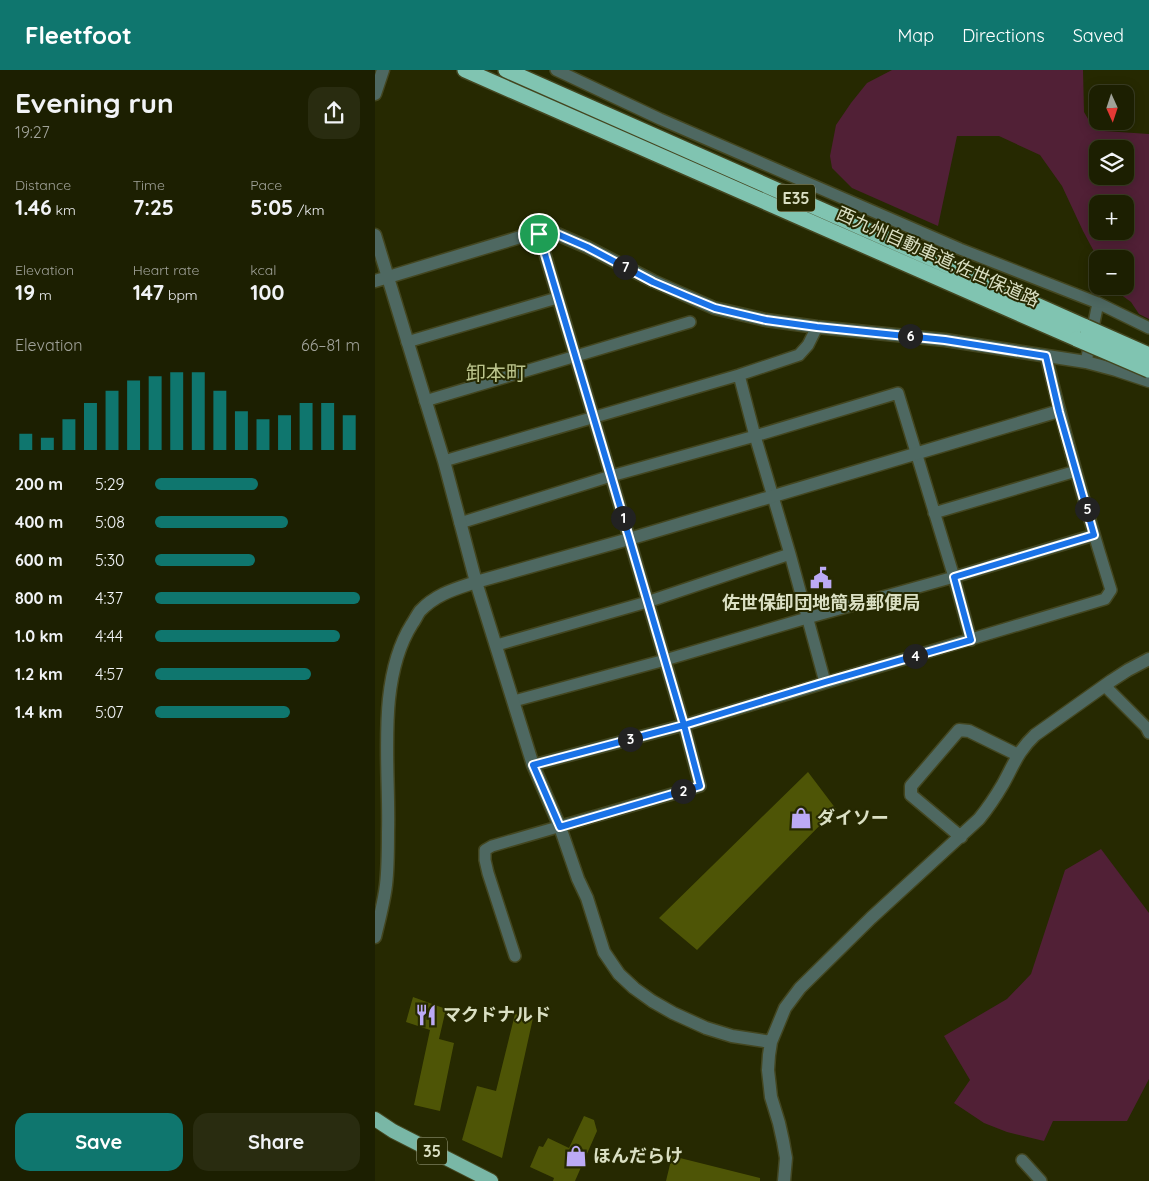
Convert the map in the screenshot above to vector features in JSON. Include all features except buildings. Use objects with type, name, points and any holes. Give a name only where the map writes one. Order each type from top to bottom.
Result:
[{"type":"highway","name":"西九州自動車道;佐世保道路","points":[[465,70],[1081,333],[1149,355]]},
{"type":"highway","name":"西九州自動車道;佐世保道路","points":[[506,70],[1081,333],[1149,370]]},
{"type":"highway","name":"35","points":[[375,1119],[393,1131],[491,1181]]},
{"type":"street","points":[[556,70],[660,119],[933,237],[1098,303],[1149,328]]},
{"type":"street","points":[[375,94],[382,71]]},
{"type":"street","points":[[515,956],[488,873],[485,850],[492,846],[700,786],[684,725],[539,234]]},
{"type":"street","points":[[375,280],[527,235],[557,234],[587,247],[653,282],[715,308],[766,320],[945,340],[1086,362],[1149,381]]},
{"type":"street","points":[[375,235],[533,765],[560,827],[578,879],[587,898],[604,952],[619,974],[634,988],[673,1013],[706,1028],[732,1036],[771,1042]]},
{"type":"street","points":[[407,342],[557,298]]},
{"type":"street","points":[[1086,362],[1098,303]]},
{"type":"street","points":[[425,401],[690,322]]},
{"type":"street","points":[[443,461],[739,375],[799,355],[808,345],[817,327]]},
{"type":"street","points":[[533,765],[684,725],[1105,600],[1111,590],[1059,412],[1046,356]]},
{"type":"street","points":[[739,375],[825,682]]},
{"type":"street","points":[[460,523],[611,476],[755,436],[898,393],[954,577],[971,640]]},
{"type":"street","points":[[375,937],[386,884],[388,830],[387,751],[391,680],[397,655],[407,631],[419,612],[435,598],[477,582],[1059,412]]},
{"type":"street","points":[[934,513],[1076,471]]},
{"type":"street","points":[[514,702],[954,577],[1094,535]]},
{"type":"street","points":[[497,645],[647,602],[790,554]]},
{"type":"street","points":[[784,1181],[786,1158],[769,1086],[769,1056],[771,1042],[785,1008],[800,988],[871,918],[979,819],[991,804],[1025,744],[1128,670],[1149,659]]},
{"type":"street","points":[[1105,686],[1148,728]]},
{"type":"street","points":[[961,837],[911,794],[911,786],[959,730],[969,731],[1018,755]]},
{"type":"street","points":[[1022,1160],[1041,1181]]},
{"type":"shaded area","points":[[892,70],[1083,70],[1084,112],[1089,121],[1089,130],[1149,134],[1149,319],[1139,314],[1131,302],[1121,295],[1134,295],[1134,250],[1093,250],[1062,186],[1040,155],[999,136],[957,136],[938,226],[852,188],[832,168],[830,156],[836,125],[867,83]]},
{"type":"shaded area","points":[[1101,849],[1149,913],[1149,1079],[1127,1121],[1053,1121],[1044,1141],[1007,1132],[984,1123],[954,1103],[970,1080],[944,1036],[1007,999],[1031,974],[1065,870]]},
{"type":"place","name":"佐世保卸団地簡易郵便局","points":[[821,578]]},
{"type":"place","name":"ダイソー","points":[[801,818]]},
{"type":"place","name":"マクドナルド","points":[[426,1015]]},
{"type":"place","name":"ほんだらけ","points":[[576,1156]]},
{"type":"district","name":"卸本町","points":[[496,373]]},
{"type":"route","points":[[539,234],[557,234],[587,247],[653,282],[715,308],[766,320],[945,340],[1046,356],[1059,412],[1094,535],[954,577],[971,640],[684,725],[533,765],[560,827],[700,786],[684,725],[539,234]]}]
